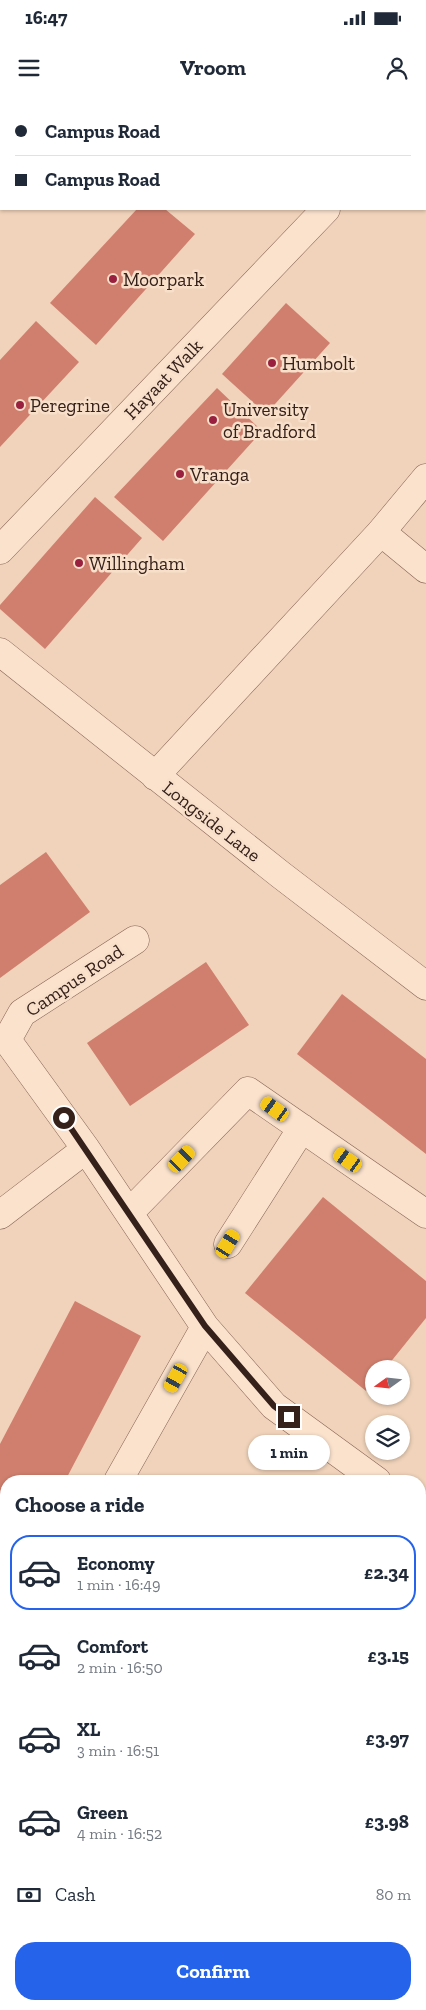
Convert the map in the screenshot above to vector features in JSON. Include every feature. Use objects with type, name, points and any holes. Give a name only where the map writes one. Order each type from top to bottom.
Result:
[{"type":"street","name":"Hayaat Walk","points":[[0,550],[325,210]]},
{"type":"street","points":[[155,776],[381,532],[426,478]]},
{"type":"street","points":[[381,532],[426,569]]},
{"type":"street","name":"Longside Lane","points":[[0,652],[155,776],[426,986]]},
{"type":"street","name":"Campus Road","points":[[135,940],[22,1013],[7,1040],[86,1149],[205,1326],[274,1406],[370,1475]]},
{"type":"street","points":[[129,1214],[248,1091],[426,1214]]},
{"type":"street","points":[[228,1244],[302,1128]]},
{"type":"street","points":[[0,1215],[86,1149]]},
{"type":"street","points":[[121,1475],[205,1326]]},
{"type":"building","name":"Moorpark","points":[[136,210],[166,210],[195,234],[96,345],[50,303]]},
{"type":"building","name":"Humbolt","points":[[286,303],[330,343],[266,414],[222,374]]},
{"type":"building","name":"Peregrine","points":[[36,321],[79,362],[0,447],[0,360]]},
{"type":"building","name":"Vranga","points":[[217,388],[262,431],[163,541],[114,497]]},
{"type":"building","name":"Willingham","points":[[95,497],[142,538],[45,649],[0,609],[0,605]]},
{"type":"building","points":[[46,852],[90,912],[0,978],[0,885]]},
{"type":"building","points":[[206,962],[249,1025],[130,1106],[87,1043]]},
{"type":"building","points":[[342,994],[426,1059],[426,1154],[297,1054]]},
{"type":"building","points":[[323,1197],[426,1281],[426,1318],[392,1360],[365,1360],[365,1390],[245,1293]]},
{"type":"building","points":[[75,1301],[141,1336],[68,1475],[0,1475],[0,1444]]},
{"type":"place","name":"Moorpark","points":[[113,279]]},
{"type":"place","name":"Humbolt","points":[[272,363]]},
{"type":"place","name":"Peregrine","points":[[20,405]]},
{"type":"place","name":"University of Bradford","points":[[213,420]]},
{"type":"place","name":"Vranga","points":[[180,474]]},
{"type":"place","name":"Willingham","points":[[79,563]]},
{"type":"route","points":[[64,1118],[205,1326],[274,1406],[289,1417]]}]
